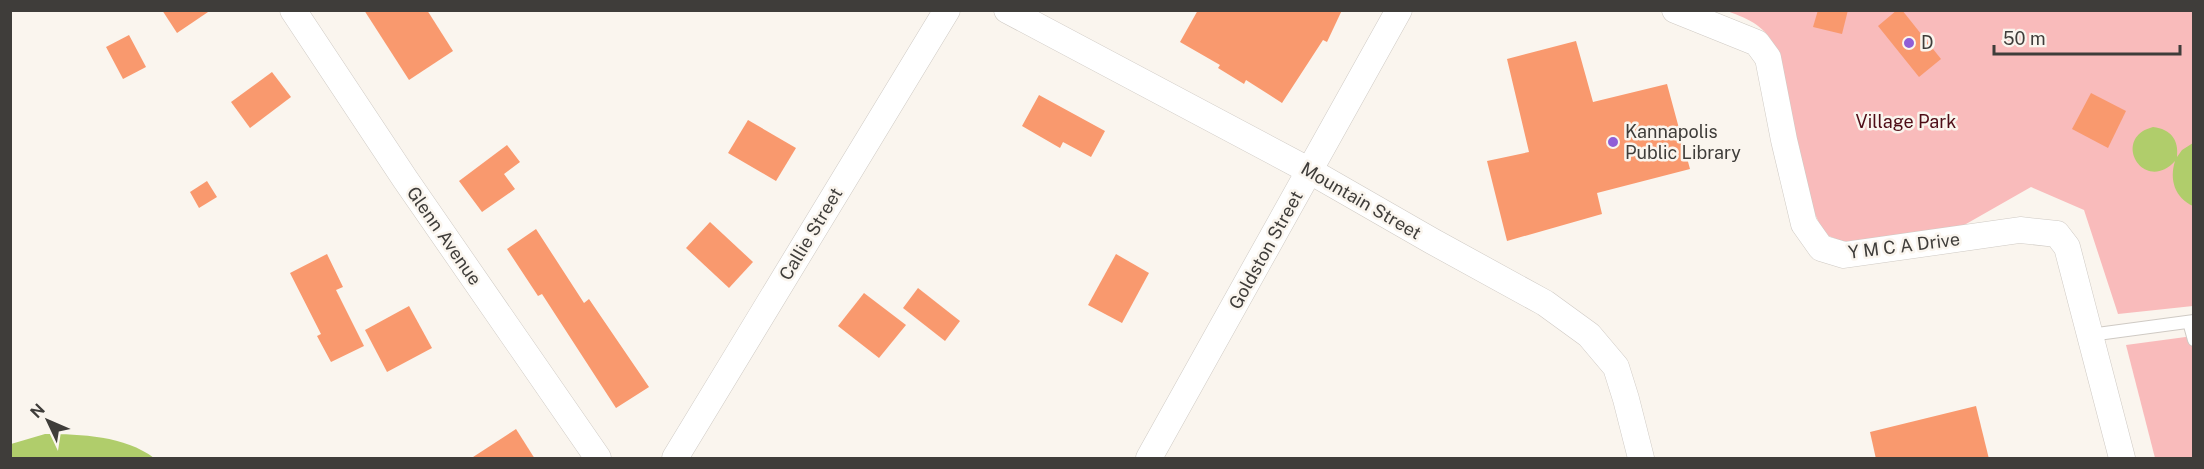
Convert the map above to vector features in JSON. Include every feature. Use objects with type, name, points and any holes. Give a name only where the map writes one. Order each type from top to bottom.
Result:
[{"type":"street","name":"Glenn Avenue","points":[[293,10],[405,179],[598,459]]},
{"type":"street","name":"Callie Street","points":[[675,459],[947,10]]},
{"type":"street","name":"Mountain Street","points":[[1008,10],[1310,171],[1432,242],[1545,303],[1589,335],[1616,367],[1641,459]]},
{"type":"street","name":"Goldston Street","points":[[1149,459],[1399,10]]},
{"type":"street","name":"Y M C A Drive","points":[[1675,10],[1756,43],[1768,58],[1804,224],[1821,248],[1844,255],[2020,230],[2057,234],[2067,247],[2122,459]]},
{"type":"lane","points":[[2091,335],[2191,322],[2193,340]]},
{"type":"green space","name":"Village Park","points":[[1727,11],[2193,11],[2193,306],[2118,314],[2084,210],[2031,187],[1959,228],[1846,243],[1824,234],[1807,196],[1777,49],[1757,25]]},
{"type":"green space","points":[[2193,336],[2193,458],[2155,458],[2126,345]]},
{"type":"shaded area","points":[[2153,127],[2165,130],[2172,136],[2177,145],[2177,157],[2182,150],[2193,143],[2193,206],[2182,198],[2175,188],[2173,168],[2175,161],[2163,170],[2152,172],[2143,168],[2136,161],[2133,152],[2134,142],[2140,133]]},
{"type":"shaded area","points":[[45,434],[88,436],[116,441],[130,445],[154,458],[11,458],[11,444]]},
{"type":"building","points":[[162,10],[211,10],[177,33]]},
{"type":"building","points":[[364,10],[427,10],[453,51],[409,80]]},
{"type":"building","points":[[1198,10],[1342,10],[1327,42],[1323,40],[1282,103],[1246,80],[1244,84],[1218,68],[1220,65],[1180,42]]},
{"type":"building","points":[[1818,10],[1848,10],[1842,34],[1813,27]]},
{"type":"building","name":"D","points":[[1897,10],[1902,10],[1941,59],[1919,77],[1878,26]]},
{"type":"building","points":[[129,35],[146,67],[123,79],[106,47]]},
{"type":"building","name":"Kannapolis Public Library","points":[[1576,41],[1593,102],[1667,84],[1690,169],[1597,193],[1602,214],[1507,241],[1487,161],[1529,152],[1507,59]]},
{"type":"building","points":[[272,72],[291,97],[250,128],[231,102]]},
{"type":"building","points":[[2091,93],[2126,111],[2108,148],[2072,129]]},
{"type":"building","points":[[1039,95],[1105,131],[1091,157],[1063,142],[1060,148],[1022,126]]},
{"type":"building","points":[[748,120],[796,148],[776,181],[728,153]]},
{"type":"building","points":[[507,145],[520,162],[504,174],[515,189],[482,212],[459,181]]},
{"type":"building","points":[[207,181],[217,197],[199,208],[190,192]]},
{"type":"building","points":[[710,222],[753,262],[729,288],[686,248]]},
{"type":"building","points":[[536,229],[584,303],[589,299],[649,387],[616,408],[542,294],[538,296],[507,249]]},
{"type":"building","points":[[327,254],[343,287],[336,290],[364,346],[331,362],[317,336],[321,334],[290,273]]},
{"type":"building","points":[[1116,254],[1149,273],[1122,323],[1088,305]]},
{"type":"building","points":[[918,288],[960,321],[945,341],[903,308]]},
{"type":"building","points":[[864,293],[906,325],[879,358],[838,326]]},
{"type":"building","points":[[409,306],[432,348],[387,372],[365,330]]},
{"type":"building","points":[[1976,406],[1989,459],[1876,459],[1870,432]]},
{"type":"building","points":[[516,429],[535,459],[470,459]]},
{"type":"place","name":"D","points":[[1909,43]]},
{"type":"place","name":"Kannapolis Public Library","points":[[1613,142]]}]
